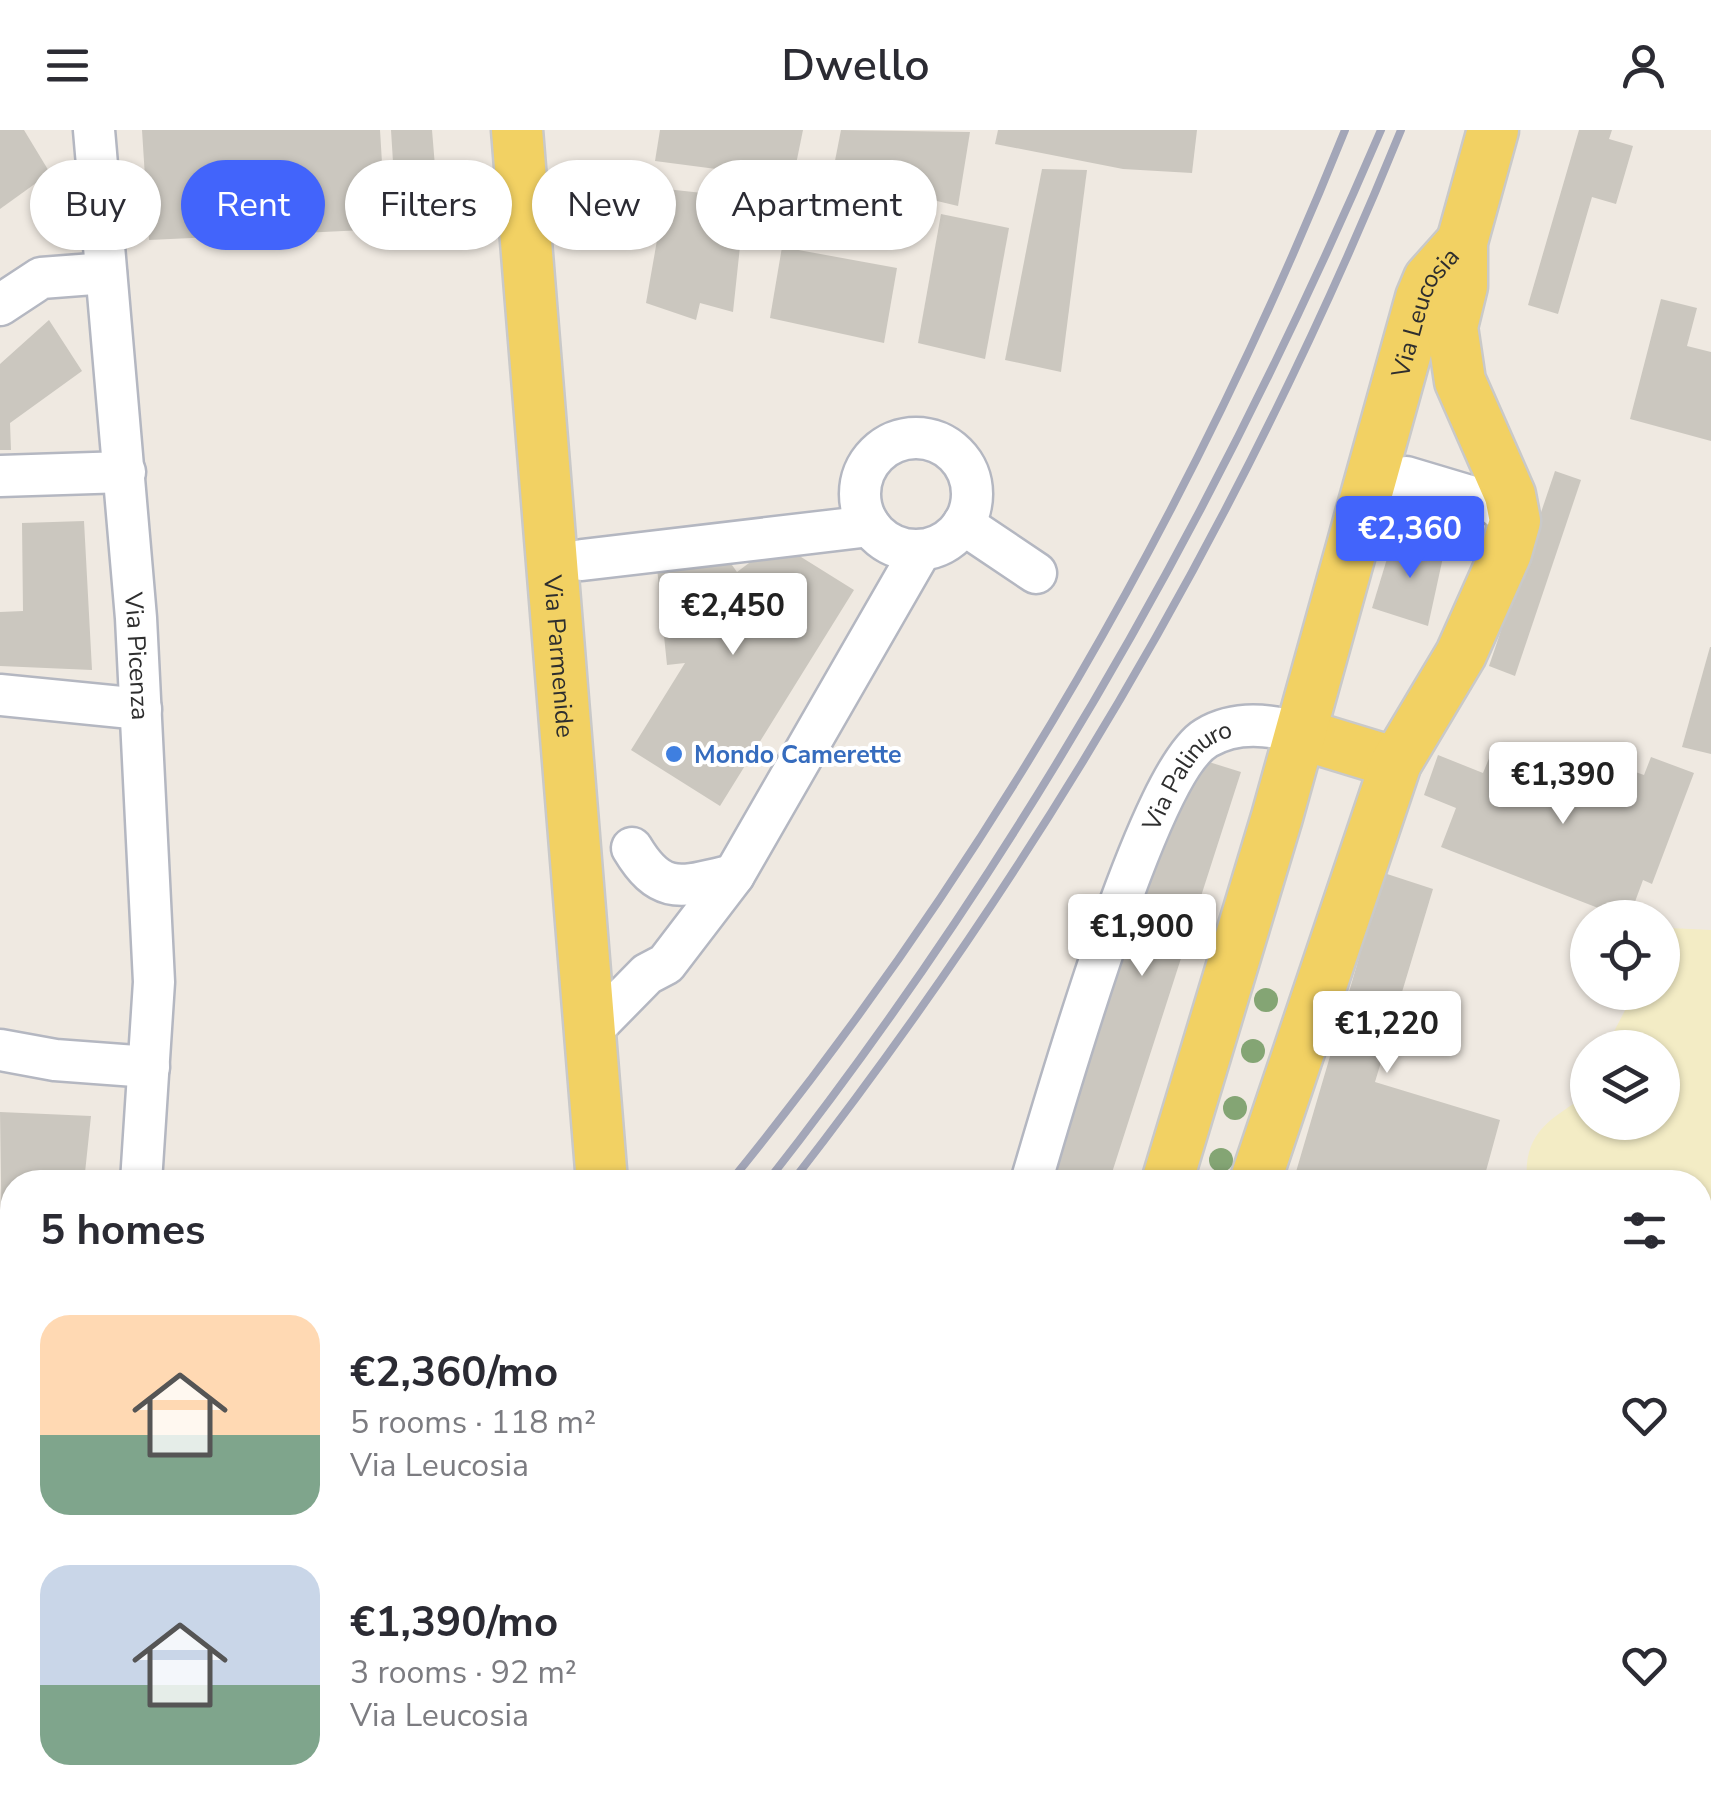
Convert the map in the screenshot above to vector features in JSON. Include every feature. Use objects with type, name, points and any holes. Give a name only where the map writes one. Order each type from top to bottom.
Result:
[{"type":"main road","name":"Via Parmenide","points":[[517,130],[561,558],[601,1170]]},
{"type":"main road","points":[[1462,242],[1493,130]]},
{"type":"main road","name":"Via Leucosia","points":[[1170,1170],[1302,734],[1366,486],[1421,298],[1429,278],[1462,242]]},
{"type":"main road","name":"Via Leucosia","points":[[1462,242],[1462,286],[1452,327],[1454,350],[1460,380],[1510,496],[1515,520]]},
{"type":"main road","points":[[1259,1170],[1396,763],[1462,654],[1506,552],[1515,520]]},
{"type":"main road","points":[[1302,734],[1396,763]]},
{"type":"street","name":"Via Picenza","points":[[94,130],[125,472],[154,982],[143,1170]]},
{"type":"street","points":[[0,305],[40,278],[106,273]]},
{"type":"street","points":[[561,558],[856,528],[899,548],[921,550],[951,538],[963,524],[972,490],[958,456],[926,438],[906,438],[889,444],[864,472],[862,510],[856,528],[877,572],[881,620]]},
{"type":"street","points":[[0,476],[125,472]]},
{"type":"street","points":[[1366,486],[1406,477],[1493,504],[1515,520]]},
{"type":"street","points":[[963,524],[1036,574]]},
{"type":"street","points":[[590,1031],[648,974],[666,964],[734,875],[921,550]]},
{"type":"street","points":[[0,695],[141,709]]},
{"type":"street","name":"Via Palinuro","points":[[1034,1170],[1104,948],[1174,774],[1192,750],[1222,732],[1268,724],[1302,734]]},
{"type":"street","points":[[632,848],[648,874],[660,884],[684,886],[734,875]]},
{"type":"street","points":[[2,1051],[149,1067]]},
{"type":"sand","points":[[1680,928],[1711,930],[1711,1170],[1527,1170],[1529,1151],[1541,1129],[1570,1107],[1570,1140],[1680,1140],[1680,1030],[1615,1030],[1625,1010],[1680,1010]]},
{"type":"building","points":[[0,130],[24,130],[42,160],[30,160],[30,187],[0,209]]},
{"type":"building","points":[[142,130],[380,130],[382,160],[345,160],[345,231],[325,232],[325,160],[181,160],[181,239],[161,239],[161,160],[144,160]]},
{"type":"building","points":[[391,130],[432,130],[434,160],[393,160]]},
{"type":"building","points":[[660,130],[803,130],[797,160],[696,160],[696,166],[676,164],[676,160],[655,160]]},
{"type":"building","points":[[841,130],[970,132],[958,206],[937,201],[937,160],[835,160]]},
{"type":"building","points":[[998,130],[1197,130],[1192,173],[1123,169],[995,144]]},
{"type":"building","points":[[1579,130],[1612,130],[1609,139],[1633,146],[1616,204],[1592,197],[1558,314],[1528,305]]},
{"type":"building","points":[[1042,169],[1087,170],[1061,372],[1005,360]]},
{"type":"building","points":[[676,190],[696,192],[696,250],[740,250],[733,312],[700,303],[696,320],[646,303],[655,250],[676,250]]},
{"type":"building","points":[[941,214],[1009,228],[985,359],[918,343]]},
{"type":"building","points":[[781,250],[897,268],[884,343],[770,318]]},
{"type":"building","points":[[1661,299],[1697,308],[1687,346],[1711,352],[1711,441],[1630,419]]},
{"type":"building","points":[[49,320],[82,371],[10,423],[11,450],[0,450],[0,364]]},
{"type":"building","points":[[1555,471],[1581,480],[1515,676],[1489,666]]},
{"type":"building","points":[[84,521],[92,670],[0,666],[0,612],[23,611],[22,523]]},
{"type":"building","points":[[1393,539],[1445,548],[1428,626],[1372,608]]},
{"type":"building","points":[[777,542],[854,590],[720,806],[631,750],[685,663],[667,665],[656,558],[722,551],[737,572]]},
{"type":"building","points":[[1711,647],[1711,754],[1682,747]]},
{"type":"building","points":[[1438,755],[1483,773],[1490,756],[1522,764],[1615,800],[1627,769],[1644,775],[1651,757],[1694,773],[1652,884],[1643,880],[1636,900],[1578,900],[1441,847],[1456,808],[1424,795]]},
{"type":"building","points":[[1193,757],[1241,772],[1113,1170],[1048,1170],[1131,905],[1183,918],[1136,901]]},
{"type":"building","points":[[1384,873],[1433,889],[1375,1082],[1500,1120],[1486,1170],[1297,1170]]},
{"type":"building","points":[[0,1112],[91,1116],[85,1170],[1,1170]]},
{"type":"railway","points":[[739,1170],[824,1062],[913,938],[998,810],[1077,679],[1152,545],[1221,409],[1286,271],[1345,130]]},
{"type":"railway","points":[[776,1170],[947,935],[1108,676],[1253,408],[1381,130]]},
{"type":"railway","points":[[801,1170],[971,935],[1133,677],[1276,408],[1401,130]]},
{"type":"place","name":"Mondo Camerette","points":[[674,754]]}]
